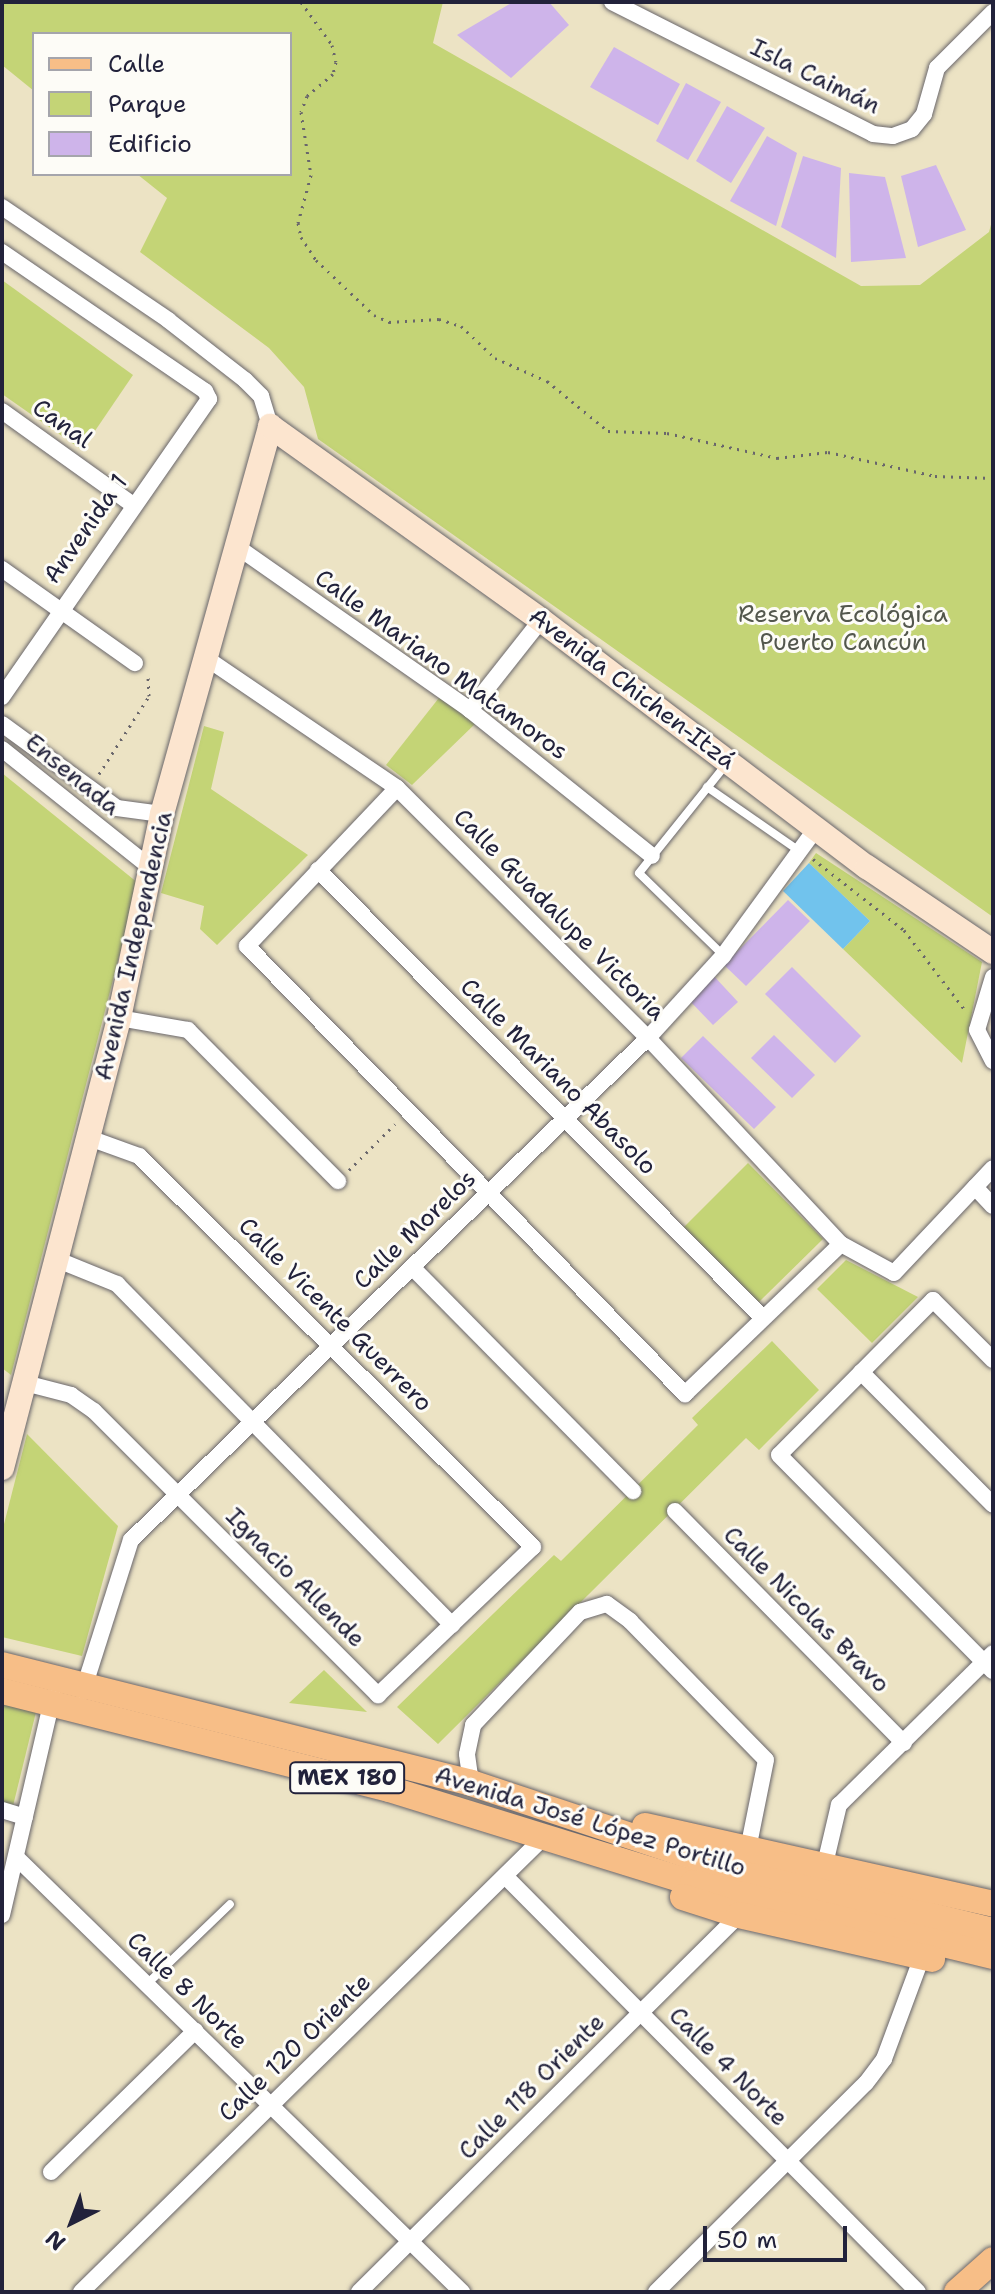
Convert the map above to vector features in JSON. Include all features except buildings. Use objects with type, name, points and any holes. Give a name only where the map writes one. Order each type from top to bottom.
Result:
[{"type":"main road","name":"Avenida José López Portillo","points":[[2,1665],[54,1690],[471,1783],[546,1807],[696,1871],[993,1956]]},
{"type":"main road","name":"Avenida José López Portillo","points":[[2,1691],[54,1690]]},
{"type":"main road","name":"Avenida José López Portillo","points":[[82,1697],[543,1838],[993,1931]]},
{"type":"main road","points":[[546,1807],[825,1864],[993,1904]]},
{"type":"main road","points":[[543,1838],[739,1915],[993,1973]]},
{"type":"main road","points":[[957,2292],[993,2260]]},
{"type":"street","name":"Isla Caimán","points":[[612,2],[873,134],[893,136],[912,129],[924,114],[937,68],[993,12]]},
{"type":"street","points":[[650,2],[651,21]]},
{"type":"street","points":[[2,207],[168,320],[245,380],[261,396],[270,426]]},
{"type":"street","name":"Anvenida 1","points":[[2,252],[205,391],[206,405],[132,504],[2,697]]},
{"type":"street","name":"Canal","points":[[2,411],[132,504]]},
{"type":"street","name":"Avenida Independencia","points":[[2,1468],[21,1382],[58,1260],[119,1018],[162,814],[209,660],[236,546],[270,426]]},
{"type":"street","name":"Avenida Chichen-Itzá","points":[[270,426],[541,620],[867,867],[993,952]]},
{"type":"street","name":"Calle Mariano Matamoros","points":[[236,546],[470,710],[652,856]]},
{"type":"street","points":[[2,569],[135,663]]},
{"type":"street","points":[[470,710],[541,620]]},
{"type":"street","name":"Calle Guadalupe Victoria","points":[[209,660],[397,788],[648,1038],[841,1244],[894,1273],[975,1187]]},
{"type":"street","name":"Ensenada","points":[[2,724],[88,790],[117,808],[162,814]]},
{"type":"street","name":"Ensenada","points":[[2,749],[150,867]]},
{"type":"street","points":[[397,788],[247,946],[685,1394],[841,1244]]},
{"type":"street","name":"Calle Morelos","points":[[82,1697],[131,1540],[648,1038],[723,956],[817,827]]},
{"type":"street","name":"Calle Mariano Abasolo","points":[[318,870],[763,1318]]},
{"type":"street","points":[[993,977],[977,1030],[993,1061]]},
{"type":"street","points":[[119,1018],[188,1030],[338,1181]]},
{"type":"street","name":"Calle Vicente Guerrero","points":[[89,1138],[139,1156],[333,1343],[533,1547],[452,1625]]},
{"type":"street","points":[[993,1168],[975,1187],[993,1206]]},
{"type":"street","points":[[58,1260],[117,1284],[452,1625]]},
{"type":"street","points":[[412,1267],[633,1491]]},
{"type":"street","points":[[825,1864],[839,1805],[990,1662],[779,1455],[933,1300],[993,1360]]},
{"type":"street","points":[[861,1372],[993,1505]]},
{"type":"street","name":"Ignacio Allende","points":[[21,1382],[71,1395],[94,1411],[378,1695],[452,1625]]},
{"type":"street","name":"Calle Nicolas Bravo","points":[[675,1511],[904,1743]]},
{"type":"street","points":[[471,1783],[467,1754],[473,1725],[580,1612],[607,1604],[630,1621],[766,1760],[748,1849]]},
{"type":"street","points":[[2,1915],[54,1690]]},
{"type":"street","points":[[2,1810],[25,1817]]},
{"type":"street","name":"Calle 120 Oriente","points":[[81,2292],[543,1838]]},
{"type":"street","name":"Calle 8 Norte","points":[[17,1858],[462,2292]]},
{"type":"street","name":"Calle 4 Norte","points":[[505,1876],[918,2292]]},
{"type":"street","name":"Calle 118 Oriente","points":[[359,2292],[739,1915]]},
{"type":"street","points":[[656,2292],[789,2162],[884,2059],[922,1957]]},
{"type":"street","points":[[51,2172],[195,2031]]},
{"type":"lane","points":[[723,956],[639,873],[728,761]]},
{"type":"lane","points":[[707,787],[801,852]]},
{"type":"lane","points":[[147,1985],[230,1904]]},
{"type":"path","points":[[301,2],[332,45],[336,62],[333,74],[307,96],[301,112],[311,175],[298,223],[301,237],[316,260],[374,315],[389,322],[439,319],[461,326],[495,358],[547,381],[608,431],[667,433],[777,458],[828,452],[935,476],[993,478]]},
{"type":"path","points":[[88,790],[149,696],[148,674],[135,663]]},
{"type":"path","points":[[801,852],[904,930],[953,990],[977,1030]]},
{"type":"path","points":[[338,1181],[408,1111]]},
{"type":"green space","name":"Reserva Ecológica Puerto Cancún","points":[[2,2],[443,2],[433,43],[861,286],[920,285],[989,232],[993,217],[993,917],[318,439],[304,387],[269,348],[140,252],[167,198],[140,176],[292,176],[292,32],[32,32],[32,89],[2,65]]},
{"type":"green space","points":[[2,280],[133,375],[82,450],[2,394]]},
{"type":"green space","points":[[442,694],[476,723],[412,785],[386,765]]},
{"type":"green space","points":[[204,726],[224,732],[211,789],[308,855],[217,945],[200,929],[204,906],[161,893]]},
{"type":"green space","points":[[2,773],[138,883],[11,1375],[2,1368]]},
{"type":"green space","points":[[816,853],[982,962],[962,1063],[843,949],[870,921],[809,863]]},
{"type":"green space","points":[[748,1163],[823,1239],[759,1302],[684,1227]]},
{"type":"green space","points":[[846,1260],[918,1297],[872,1343],[817,1289]]},
{"type":"green space","points":[[772,1341],[819,1390],[759,1450],[746,1438],[438,1744],[397,1707],[554,1555],[561,1561],[698,1425],[692,1418]]},
{"type":"green space","points":[[27,1434],[118,1526],[82,1656],[2,1637],[2,1532]]},
{"type":"green space","points":[[324,1670],[367,1712],[289,1703]]},
{"type":"green space","points":[[2,1704],[36,1712],[13,1806],[2,1803]]},
{"type":"water","points":[[809,863],[870,921],[843,949],[783,891]]}]
